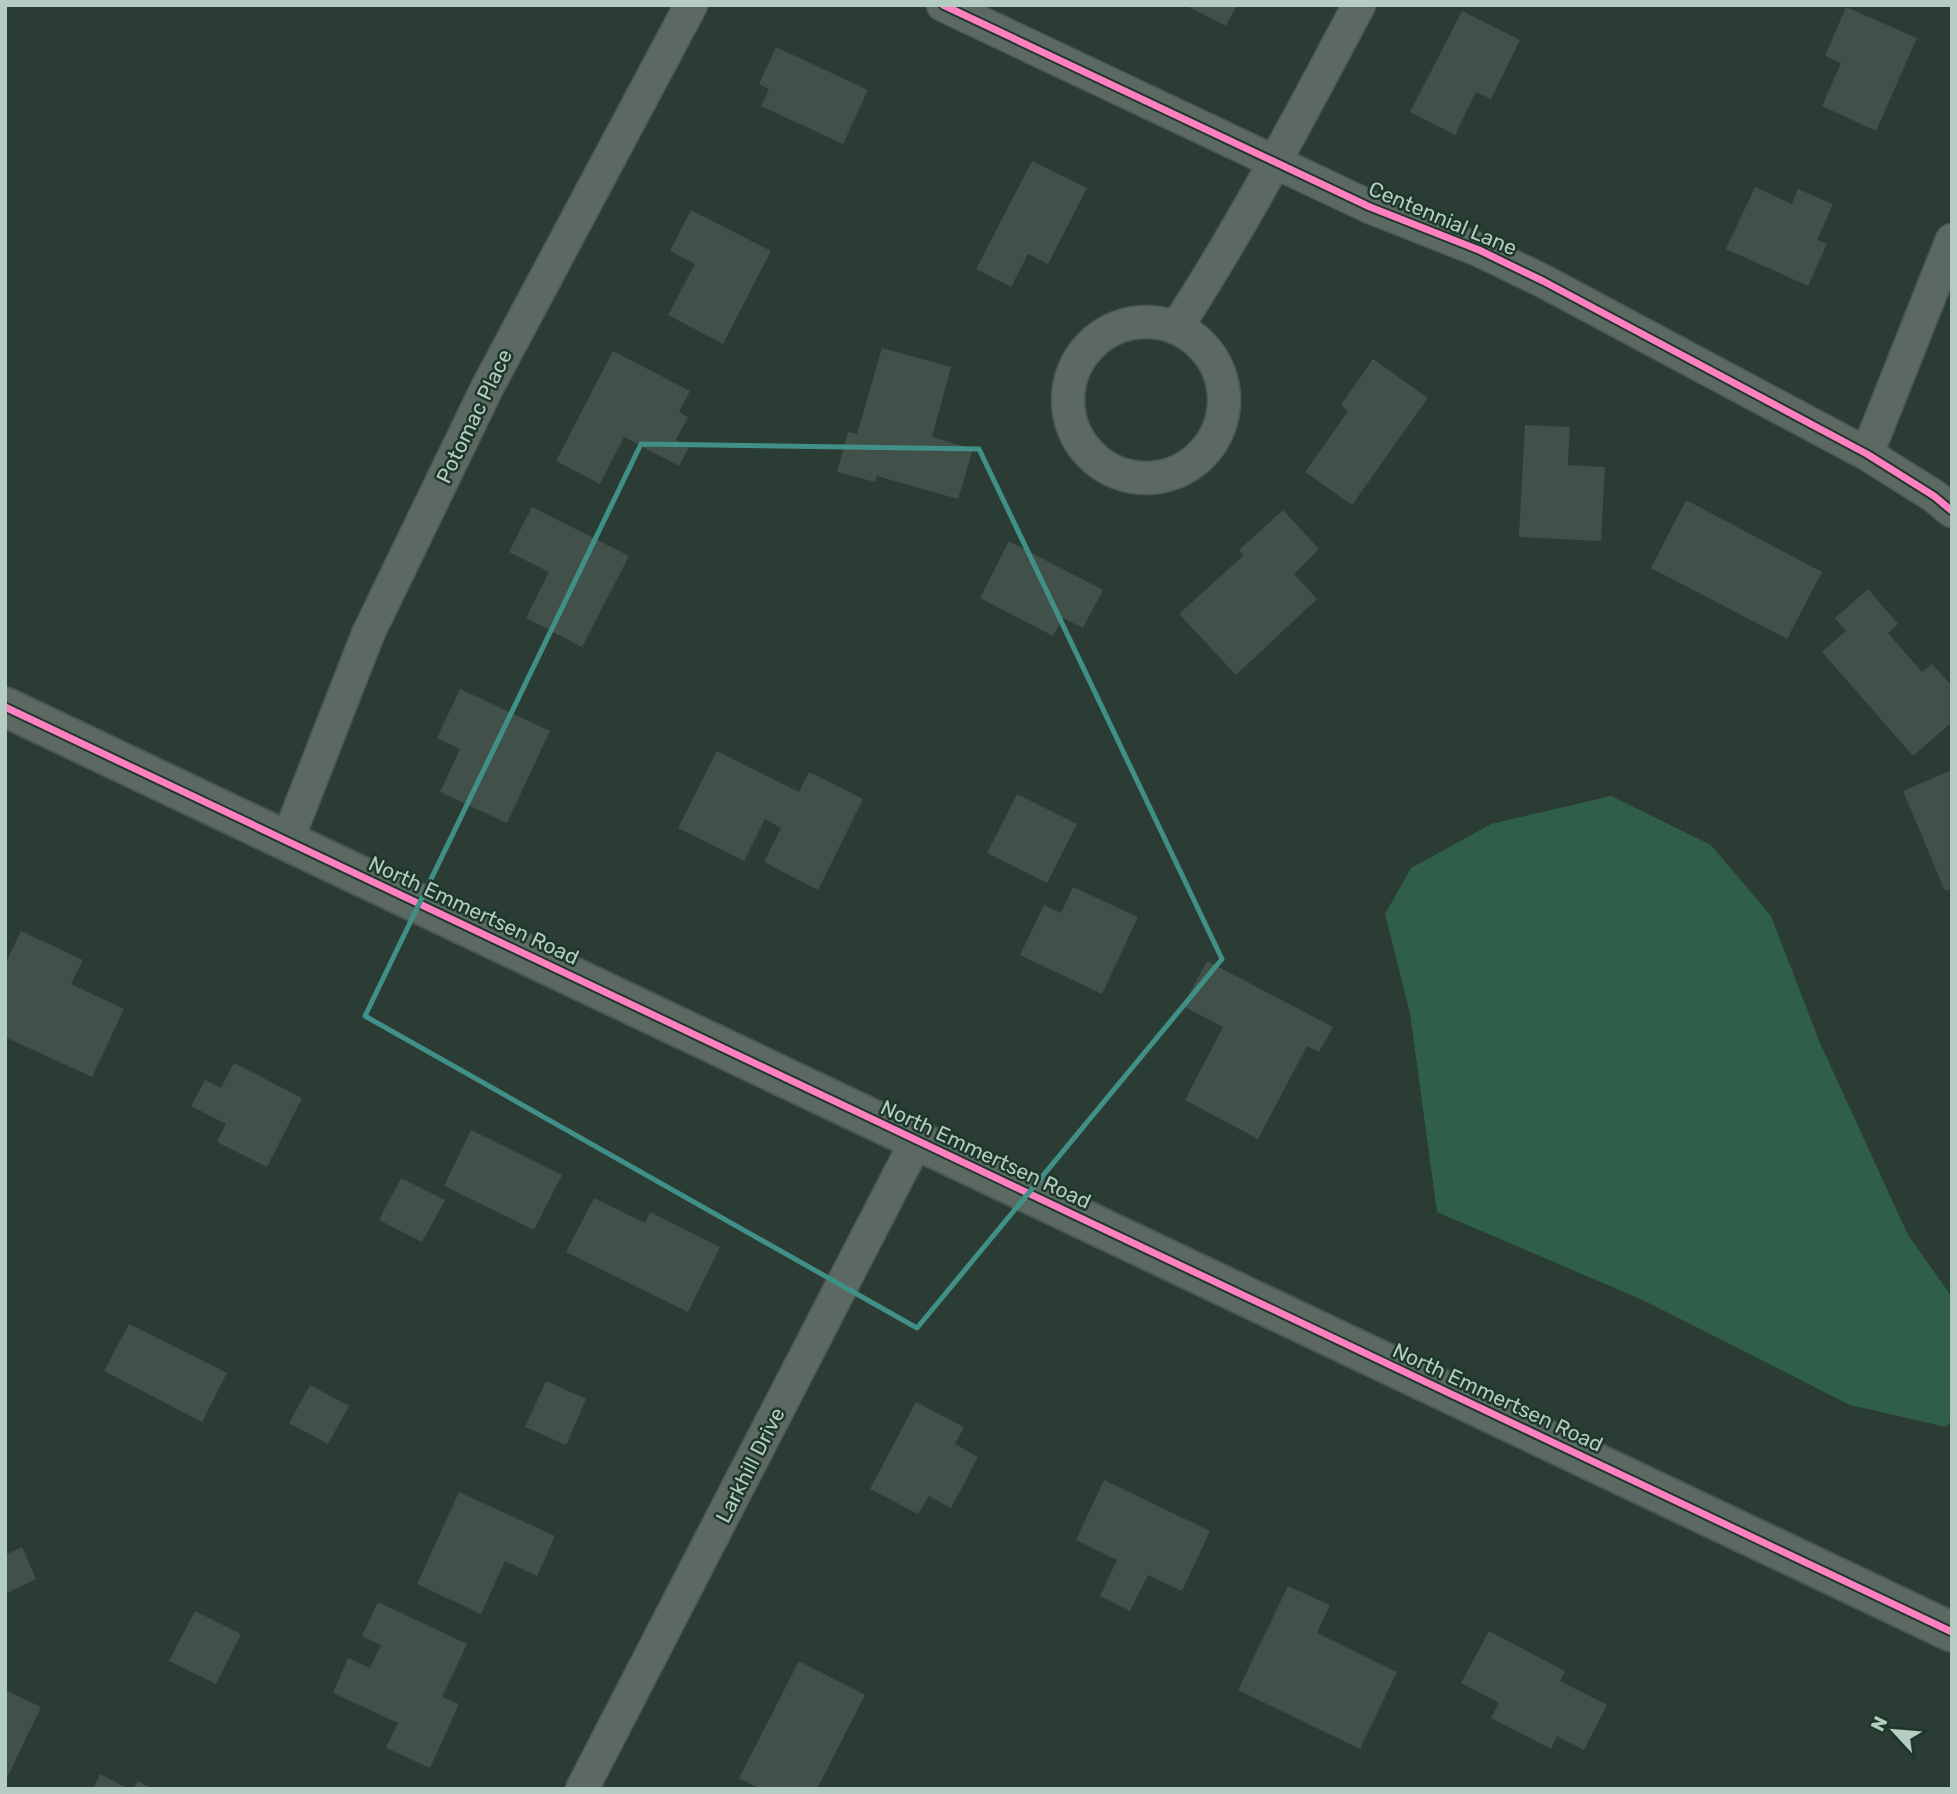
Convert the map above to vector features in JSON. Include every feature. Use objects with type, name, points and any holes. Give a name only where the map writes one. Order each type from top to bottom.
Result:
[{"type":"street","name":"Potomac Place","points":[[287,841],[368,634],[469,425],[691,5]]},
{"type":"street","name":"Centennial Lane","points":[[943,5],[1370,207],[1479,250],[1544,281],[1867,454],[1934,496],[1952,511]]},
{"type":"street","points":[[1177,328],[1275,163],[1359,5]]},
{"type":"street","points":[[1867,454],[1952,240]]},
{"type":"street","points":[[1154,321],[1177,328],[1187,332],[1209,352],[1222,378],[1225,403],[1221,427],[1204,455],[1168,476],[1137,479],[1118,475],[1101,466],[1083,449],[1070,423],[1072,371],[1087,346],[1116,326],[1154,321]]},
{"type":"street","name":"North Emmertsen Road","points":[[5,707],[1952,1632]]},
{"type":"street","name":"Larkhill Drive","points":[[582,1789],[917,1140]]},
{"type":"highlighted area","points":[[641,444],[979,449],[1222,959],[917,1328],[365,1016]]},
{"type":"shaded area","points":[[1611,796],[1711,845],[1771,916],[1820,1043],[1908,1235],[1952,1297],[1952,1420],[1946,1427],[1850,1405],[1645,1301],[1437,1212],[1410,1013],[1385,914],[1411,868],[1491,824]]},
{"type":"building","points":[[1185,5],[1237,5],[1226,26]]},
{"type":"building","points":[[1846,7],[1917,38],[1876,131],[1822,106],[1841,63],[1825,56]]},
{"type":"building","points":[[1462,11],[1520,40],[1491,99],[1476,92],[1455,135],[1410,112]]},
{"type":"building","points":[[776,47],[868,90],[843,144],[761,106],[769,89],[759,84]]},
{"type":"building","points":[[1032,161],[1087,188],[1048,264],[1028,254],[1011,287],[976,269]]},
{"type":"building","points":[[1755,187],[1792,204],[1798,189],[1833,204],[1817,240],[1827,244],[1808,286],[1726,249]]},
{"type":"building","points":[[691,210],[771,251],[723,344],[668,315],[695,264],[670,251]]},
{"type":"building","points":[[882,348],[951,367],[932,437],[973,449],[958,499],[877,476],[875,482],[837,472],[848,432],[857,434]]},
{"type":"building","points":[[613,351],[690,391],[679,412],[688,417],[676,440],[689,447],[679,466],[624,437],[600,484],[556,461]]},
{"type":"building","points":[[1373,359],[1428,398],[1352,505],[1305,472],[1348,411],[1341,405]]},
{"type":"building","points":[[1525,425],[1570,427],[1568,465],[1605,467],[1601,541],[1519,537]]},
{"type":"building","points":[[1686,500],[1822,572],[1787,639],[1651,568]]},
{"type":"building","points":[[532,507],[629,556],[582,647],[526,618],[549,572],[509,552]]},
{"type":"building","points":[[1283,510],[1319,549],[1294,574],[1317,599],[1236,675],[1179,614],[1244,555],[1239,550]]},
{"type":"building","points":[[1009,541],[1103,590],[1083,628],[1063,618],[1053,636],[980,598]]},
{"type":"building","points":[[1868,589],[1898,624],[1888,633],[1922,672],[1932,664],[1952,686],[1952,722],[1913,756],[1822,652],[1846,631],[1835,618]]},
{"type":"building","points":[[460,689],[550,731],[507,823],[440,792],[460,749],[437,738]]},
{"type":"building","points":[[717,751],[799,792],[809,772],[863,799],[818,890],[764,862],[781,828],[765,819],[744,861],[678,828]]},
{"type":"building","points":[[1952,770],[1952,888],[1945,891],[1903,791]]},
{"type":"building","points":[[1017,794],[1077,824],[1047,883],[987,853]]},
{"type":"building","points":[[1073,887],[1138,917],[1102,994],[1020,955],[1044,905],[1061,913]]},
{"type":"building","points":[[21,931],[83,960],[71,984],[124,1009],[92,1077],[5,1037],[5,964]]},
{"type":"building","points":[[1207,961],[1333,1027],[1319,1052],[1307,1046],[1258,1139],[1185,1100],[1223,1027],[1183,1006]]},
{"type":"building","points":[[234,1063],[302,1098],[267,1167],[217,1142],[226,1124],[191,1106],[205,1080],[221,1088]]},
{"type":"building","points":[[471,1130],[562,1175],[534,1230],[444,1186]]},
{"type":"building","points":[[401,1178],[445,1200],[422,1242],[379,1220]]},
{"type":"building","points":[[594,1198],[645,1223],[650,1212],[720,1247],[688,1312],[566,1252]]},
{"type":"building","points":[[129,1324],[227,1373],[202,1422],[104,1371]]},
{"type":"building","points":[[546,1381],[586,1399],[566,1445],[525,1427]]},
{"type":"building","points":[[310,1385],[349,1406],[328,1444],[289,1423]]},
{"type":"building","points":[[916,1402],[964,1427],[955,1444],[978,1457],[951,1508],[929,1496],[918,1514],[870,1489]]},
{"type":"building","points":[[1104,1480],[1210,1531],[1182,1591],[1148,1575],[1130,1611],[1100,1596],[1117,1560],[1076,1540]]},
{"type":"building","points":[[459,1492],[555,1536],[537,1576],[505,1561],[481,1614],[417,1584]]},
{"type":"building","points":[[22,1547],[36,1579],[5,1594],[5,1555]]},
{"type":"building","points":[[1288,1586],[1330,1605],[1317,1633],[1397,1672],[1360,1749],[1238,1690]]},
{"type":"building","points":[[378,1602],[467,1644],[442,1697],[459,1704],[430,1768],[386,1748],[398,1723],[333,1693],[348,1658],[370,1668],[381,1645],[362,1636]]},
{"type":"building","points":[[195,1611],[241,1634],[216,1684],[169,1661]]},
{"type":"building","points":[[1489,1631],[1565,1671],[1560,1681],[1607,1705],[1584,1750],[1557,1736],[1551,1749],[1491,1718],[1499,1703],[1461,1683]]},
{"type":"building","points":[[799,1661],[865,1695],[817,1789],[760,1789],[739,1778]]},
{"type":"building","points":[[5,1690],[41,1707],[5,1782]]},
{"type":"building","points":[[100,1774],[129,1789],[93,1789]]},
{"type":"building","points":[[138,1781],[153,1789],[133,1789]]},
{"type":"cycle path","points":[[943,5],[1370,207],[1479,250],[1543,281],[1867,454],[1934,496],[1952,511]]},
{"type":"cycle path","points":[[5,707],[1952,1632]]}]
